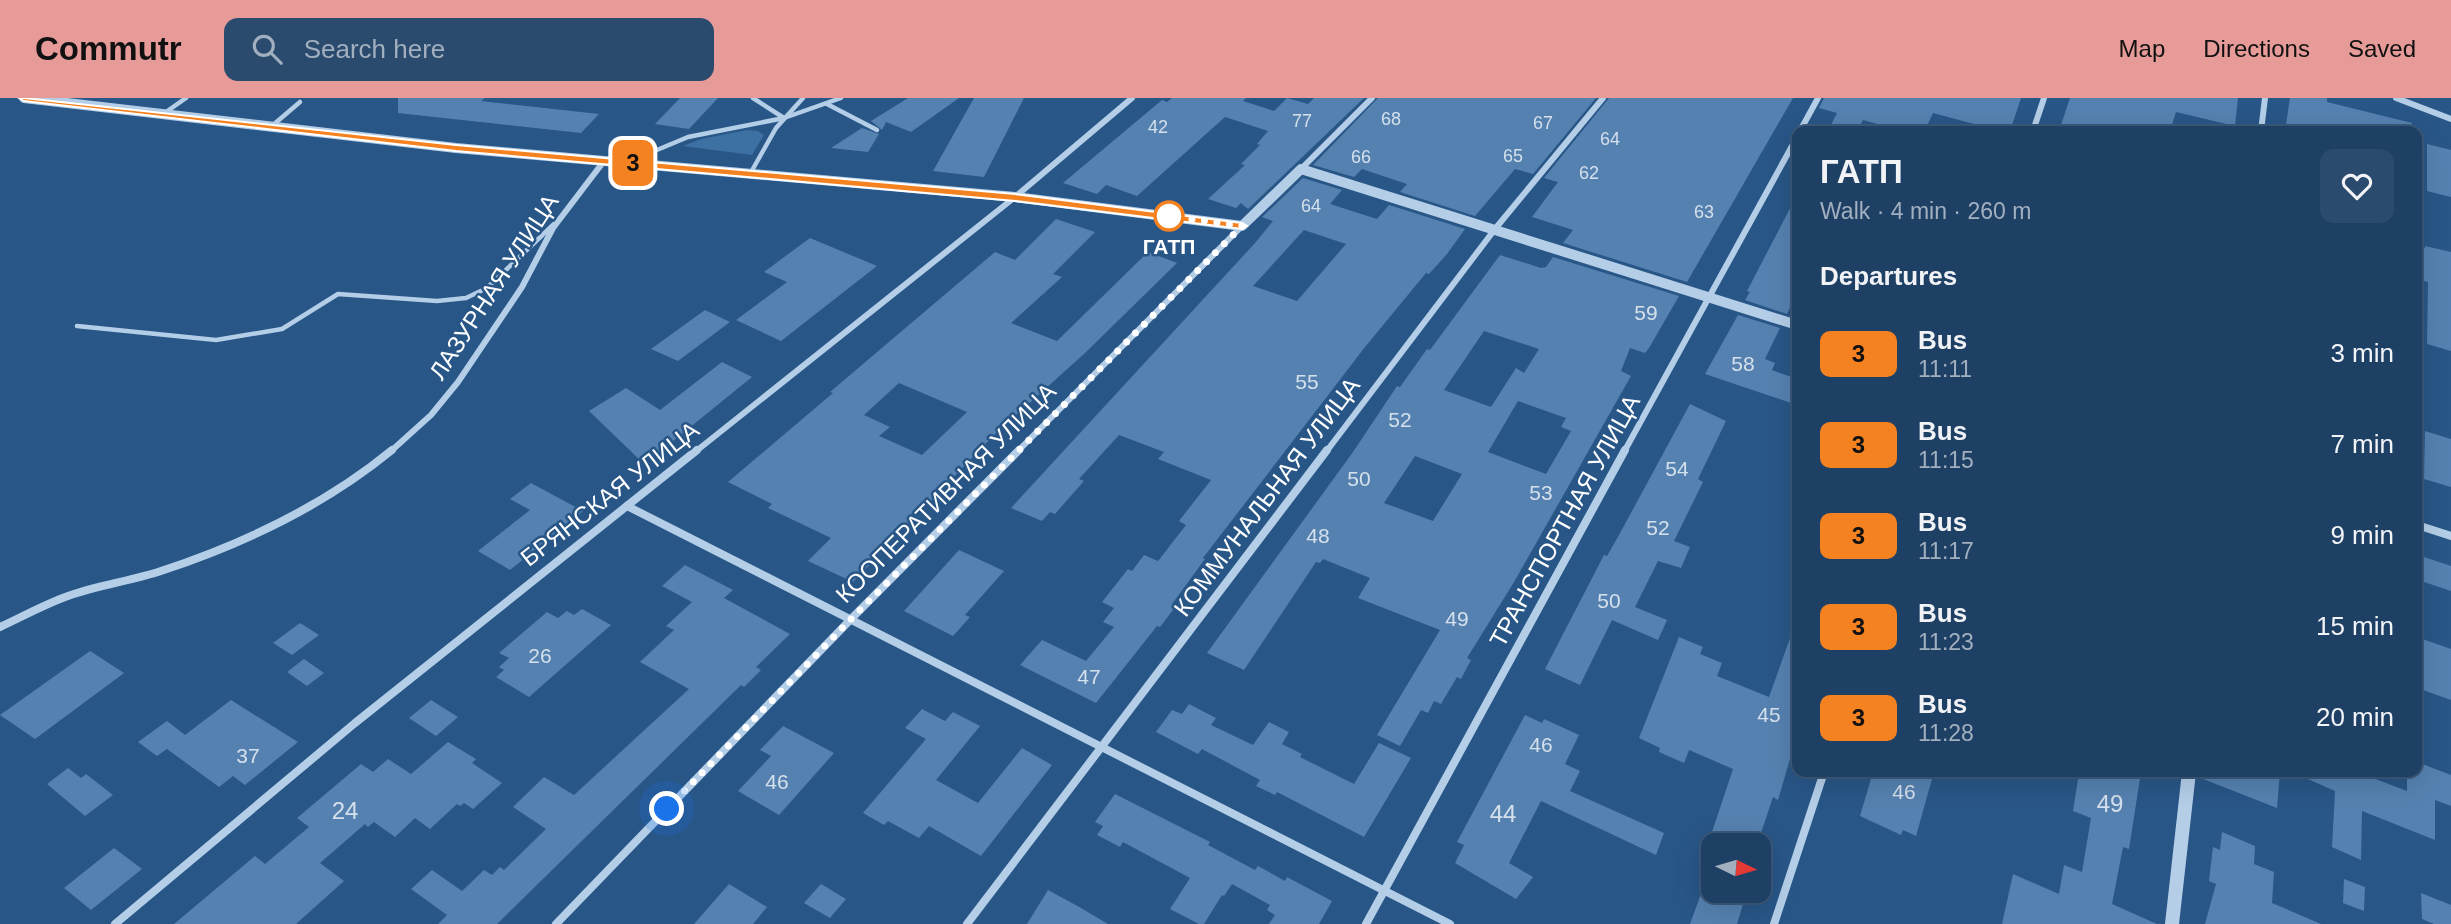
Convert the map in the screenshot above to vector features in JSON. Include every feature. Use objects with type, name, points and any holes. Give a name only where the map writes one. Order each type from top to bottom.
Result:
[{"type":"street","points":[[24,98],[456,148],[1015,197],[1242,226]]},
{"type":"street","name":"БРЯНСКАЯ УЛИЦА","points":[[115,924],[365,715],[1015,197],[1132,98]]},
{"type":"street","name":"КООПЕРАТИВНАЯ УЛИЦА","points":[[556,924],[852,618],[1372,98]]},
{"type":"street","name":"КОММУНАЛЬНАЯ УЛИЦА","points":[[967,924],[1495,229],[1603,98]]},
{"type":"street","points":[[1803,126],[1818,98]]},
{"type":"street","points":[[2036,126],[2044,98]]},
{"type":"street","points":[[2262,126],[2265,98]]},
{"type":"street","points":[[2401,99],[2451,119]]},
{"type":"street","name":"ТРАНСПОРТНАЯ УЛИЦА","points":[[1366,924],[1792,146]]},
{"type":"street","name":"ЛАЗУРНАЯ УЛИЦА","points":[[0,627],[68,596],[159,572],[228,547],[296,513],[370,468],[402,443],[431,415],[458,382],[522,286],[541,247],[559,219],[604,161]]},
{"type":"street","points":[[1301,169],[1792,323]]},
{"type":"street","points":[[627,506],[1450,924]]},
{"type":"street","points":[[2422,527],[2451,537]]},
{"type":"street","points":[[1774,924],[1822,777]]},
{"type":"street","points":[[2172,924],[2188,777]]},
{"type":"lane","points":[[164,114],[186,98]]},
{"type":"lane","points":[[752,98],[784,118]]},
{"type":"lane","points":[[750,174],[784,118],[803,98]]},
{"type":"lane","points":[[627,163],[688,137],[784,118],[841,98]]},
{"type":"lane","points":[[270,127],[300,102]]},
{"type":"lane","points":[[827,104],[877,130]]},
{"type":"lane","points":[[77,326],[216,340],[282,329],[317,304],[338,293],[438,301],[466,298],[486,288],[559,219]]},
{"type":"shaded area","points":[[747,130],[758,131],[764,135],[752,155],[683,146],[701,139]]},
{"type":"building","points":[[398,98],[485,98],[481,101],[599,114],[581,133],[398,113]]},
{"type":"building","points":[[680,98],[718,98],[689,129],[655,124]]},
{"type":"building","points":[[908,98],[959,98],[911,132],[886,122],[882,130],[871,121]]},
{"type":"building","points":[[974,98],[1024,98],[984,177],[933,171]]},
{"type":"building","points":[[1172,98],[1246,98],[1243,101],[1274,111],[1287,98],[1308,104],[1314,98],[1364,98],[1248,209],[1241,203],[1236,208],[1208,199],[1245,165],[1241,164],[1260,145],[1257,144],[1268,131],[1225,117],[1137,196],[1106,185],[1097,194],[1063,183],[1162,100],[1167,102]]},
{"type":"building","points":[[1378,98],[1596,98],[1533,174],[1515,169],[1475,216],[1400,192],[1407,184],[1362,169],[1354,177],[1313,165]]},
{"type":"building","points":[[1609,98],[1793,98],[1687,282],[1563,243],[1573,230],[1532,217],[1558,182],[1544,178]]},
{"type":"building","points":[[1824,98],[2021,98],[2012,126],[1973,126],[1974,124],[1933,113],[1927,126],[1885,126],[1863,120],[1860,126],[1830,126],[1837,113],[1819,108]]},
{"type":"building","points":[[2070,98],[2238,98],[2235,126],[2176,112],[2172,126],[2061,126]]},
{"type":"building","points":[[2290,98],[2327,98],[2327,102],[2412,123],[2412,126],[2286,126]]},
{"type":"building","points":[[862,128],[879,134],[868,152],[831,148]]},
{"type":"building","points":[[2427,144],[2451,150],[2451,197],[2427,191]]},
{"type":"building","points":[[1303,178],[1342,190],[1330,204],[1377,219],[1389,205],[1465,229],[1447,254],[1429,274],[1426,273],[1365,347],[1203,558],[1205,559],[1172,604],[1176,606],[1096,703],[1020,665],[1042,640],[1086,661],[1114,627],[1103,622],[1114,608],[1102,602],[1128,569],[1132,571],[1144,555],[1158,561],[1186,525],[1179,521],[1211,480],[1158,459],[1164,452],[1119,435],[1079,479],[1084,481],[1055,514],[1050,512],[1042,521],[1011,508],[1273,221],[1262,217]],"holes":[[[1304,230],[1346,244],[1297,301],[1253,286]]]},
{"type":"building","points":[[1792,205],[1792,305],[1787,314],[1745,300],[1750,292],[1747,291]]},
{"type":"building","points":[[1056,219],[1095,232],[1053,274],[1062,277],[1011,323],[1057,341],[1148,252],[1177,263],[1085,353],[994,435],[853,582],[808,561],[831,538],[768,508],[772,504],[728,482],[995,252],[1015,260]],"holes":[[[899,383],[967,412],[922,455],[879,436],[890,427],[864,415]]]},
{"type":"building","points":[[810,238],[877,266],[781,341],[736,320],[787,282],[764,272]]},
{"type":"building","points":[[2422,247],[2451,252],[2451,351],[2427,344],[2428,282],[2422,280]]},
{"type":"building","points":[[1500,255],[1541,268],[1546,267],[1553,257],[1679,296],[1645,353],[1630,348],[1621,371],[1631,376],[1514,582],[1467,658],[1471,660],[1461,679],[1457,677],[1441,704],[1434,701],[1428,713],[1421,710],[1400,746],[1377,735],[1440,630],[1358,598],[1370,578],[1323,559],[1320,563],[1316,562],[1244,670],[1207,653],[1353,452],[1397,386],[1400,387],[1427,349],[1430,350]],"holes":[[[1484,331],[1539,349],[1524,373],[1516,368],[1491,407],[1444,390]],[[1518,401],[1566,418],[1561,427],[1571,431],[1546,474],[1488,452]],[[1415,456],[1462,474],[1433,521],[1384,503]]]},
{"type":"building","points":[[705,310],[730,322],[678,361],[651,349]]},
{"type":"building","points":[[1738,315],[1780,328],[1765,359],[1775,363],[1772,370],[1792,377],[1792,403],[1705,374]]},
{"type":"building","points":[[722,362],[752,377],[657,454],[642,462],[589,411],[626,388],[660,410]]},
{"type":"building","points":[[1690,404],[1726,421],[1698,479],[1703,482],[1674,541],[1690,547],[1681,568],[1658,561],[1635,607],[1667,620],[1658,640],[1612,620],[1580,685],[1545,669],[1604,555],[1607,556],[1619,535]]},
{"type":"building","points":[[2425,431],[2451,439],[2451,487],[2424,479]]},
{"type":"building","points":[[531,483],[583,511],[510,570],[478,551],[530,510],[510,499]]},
{"type":"building","points":[[959,550],[1004,571],[965,615],[970,617],[953,636],[904,611]]},
{"type":"building","points":[[2422,556],[2451,566],[2451,591],[2422,581]]},
{"type":"building","points":[[685,565],[733,590],[724,598],[790,634],[756,667],[761,670],[744,687],[741,685],[497,924],[438,924],[447,915],[411,889],[432,870],[462,891],[484,870],[492,875],[500,867],[504,870],[546,829],[513,807],[544,777],[574,795],[689,689],[640,662],[674,630],[666,626],[692,602],[662,586]]},
{"type":"building","points":[[582,609],[611,625],[529,697],[496,677],[504,670],[499,667],[509,658],[499,653],[547,612],[558,618],[567,611],[574,615]]},
{"type":"building","points":[[300,623],[319,635],[292,655],[273,643]]},
{"type":"building","points":[[1792,633],[1792,752],[1778,800],[1773,797],[1761,833],[1712,832],[1733,769],[1689,750],[1684,763],[1659,752],[1660,748],[1639,738],[1679,637],[1703,647],[1700,654],[1722,663],[1717,676],[1769,697]]},
{"type":"building","points":[[2422,639],[2451,649],[2451,700],[2422,690]]},
{"type":"building","points":[[90,651],[124,673],[35,739],[0,715]]},
{"type":"building","points":[[304,659],[324,673],[307,686],[287,672]]},
{"type":"building","points":[[231,700],[298,742],[245,785],[233,776],[219,787],[167,749],[157,756],[138,742],[167,721],[185,735]]},
{"type":"building","points":[[431,700],[458,717],[436,736],[409,718]]},
{"type":"building","points":[[1189,704],[1216,718],[1211,725],[1253,745],[1269,722],[1289,732],[1282,744],[1302,754],[1300,757],[1354,784],[1379,743],[1411,758],[1364,837],[1277,792],[1275,795],[1256,786],[1260,780],[1202,749],[1198,754],[1156,732],[1172,710],[1182,714]]},
{"type":"building","points":[[922,709],[945,721],[953,712],[980,726],[936,780],[978,803],[1022,748],[1052,765],[981,856],[929,826],[919,838],[888,821],[884,825],[863,813],[926,739],[905,728]]},
{"type":"building","points":[[1525,715],[1542,723],[1544,719],[1579,735],[1565,764],[1580,771],[1570,791],[1664,833],[1656,855],[1541,801],[1509,863],[1533,877],[1516,899],[1455,863],[1464,845],[1457,842]]},
{"type":"building","points":[[783,726],[834,753],[779,815],[738,791],[771,756],[760,750]]},
{"type":"building","points":[[448,742],[476,759],[472,763],[502,783],[473,809],[464,803],[460,806],[457,804],[430,829],[415,818],[395,837],[374,822],[368,827],[365,824],[320,863],[344,881],[296,924],[174,924],[255,856],[265,864],[309,827],[297,818],[361,764],[373,772],[388,759],[411,774]]},
{"type":"building","points":[[2422,764],[2451,775],[2451,806],[2435,800],[2435,840],[2362,811],[2361,860],[2332,847],[2335,791],[2303,777],[2370,777],[2407,791],[2407,777],[2422,777]]},
{"type":"building","points":[[68,768],[81,778],[86,774],[113,795],[85,816],[47,784]]},
{"type":"building","points":[[1872,777],[1932,779],[1916,836],[1903,830],[1901,835],[1860,816]]},
{"type":"building","points":[[2078,777],[2140,777],[2129,849],[2123,847],[2112,904],[2157,924],[2002,924],[2013,874],[2059,894],[2064,865],[2082,872],[2091,818],[2073,811]]},
{"type":"building","points":[[2198,777],[2280,777],[2277,808]]},
{"type":"building","points":[[1115,794],[1210,842],[1208,845],[1255,870],[1258,866],[1285,881],[1287,877],[1332,901],[1319,924],[1269,924],[1275,915],[1267,910],[1270,905],[1232,884],[1204,924],[1199,924],[1170,909],[1190,878],[1123,842],[1120,847],[1097,835],[1103,826],[1095,822]]},
{"type":"building","points":[[2222,832],[2255,846],[2254,864],[2274,872],[2272,903],[2321,924],[2205,924],[2216,884],[2209,881],[2213,847],[2220,850]]},
{"type":"building","points":[[114,848],[142,869],[91,910],[64,888]]},
{"type":"building","points":[[2344,879],[2365,887],[2364,911],[2343,903]]},
{"type":"building","points":[[729,884],[767,907],[753,924],[694,924]]},
{"type":"building","points":[[821,884],[846,899],[830,918],[804,903]]},
{"type":"building","points":[[1048,890],[1081,908],[1108,924],[1027,924]]},
{"type":"building","points":[[2421,893],[2451,905],[2451,924],[2434,924],[2422,919]]},
{"type":"building","points":[[1701,894],[1701,903],[1743,903],[1737,924],[1690,924]]},
{"type":"bus line","name":"3","points":[[24,98],[456,148],[1015,197],[1242,226]]},
{"type":"place","name":"ГАТП","points":[[1169,216]]},
{"type":"route","points":[[667,809],[852,618],[1242,226],[1169,216]]}]
